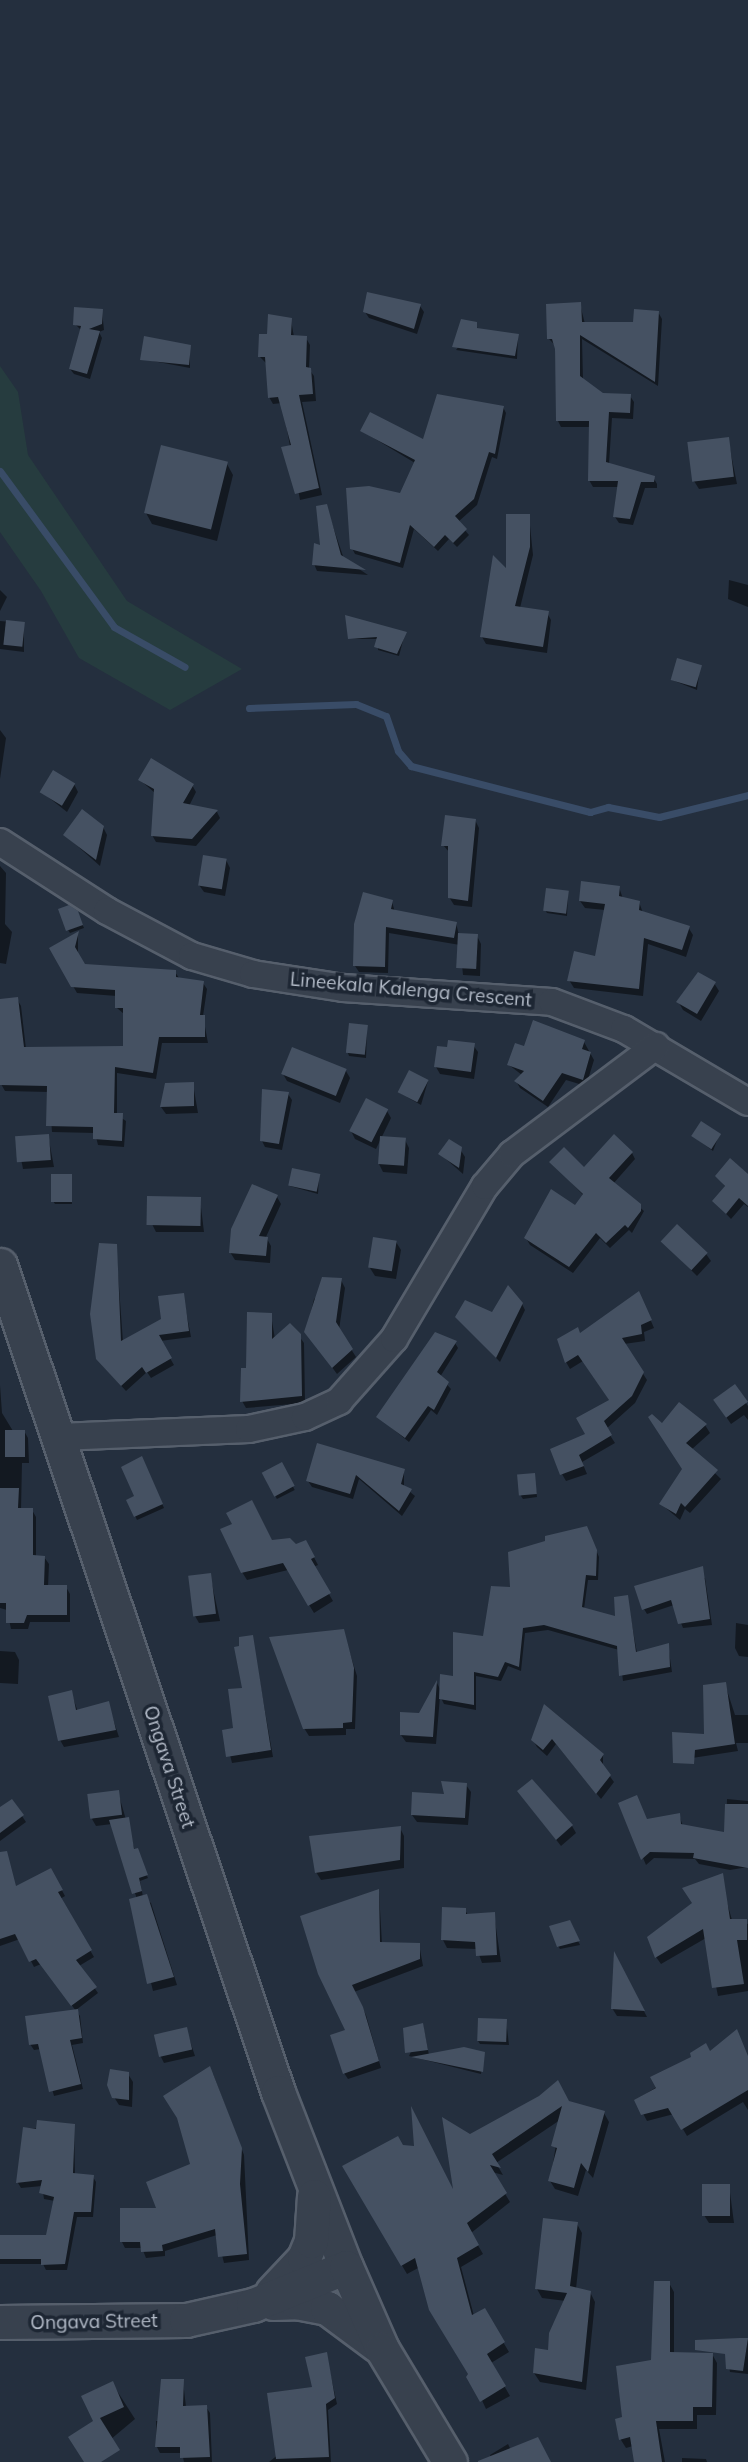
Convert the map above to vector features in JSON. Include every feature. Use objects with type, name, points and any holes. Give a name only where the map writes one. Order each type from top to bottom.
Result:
[{"type":"street","name":"Lineekala Kalenga Crescent","points":[[0,842],[107,911],[192,956],[253,974],[343,988],[552,1002],[656,1046],[748,1102]]},
{"type":"street","points":[[59,1437],[249,1429],[305,1417],[339,1401],[394,1339],[485,1186],[512,1154],[656,1046]]},
{"type":"street","name":"Ongava Street","points":[[0,1265],[315,2193],[382,2349],[450,2462]]},
{"type":"street","points":[[253,2305],[284,2284],[304,2258],[312,2231],[315,2193]]},
{"type":"street","name":"Ongava Street","points":[[0,2322],[186,2320],[253,2305],[346,2267]]},
{"type":"street","points":[[253,2305],[296,2302],[327,2308],[358,2326],[382,2349]]},
{"type":"green space","points":[[0,366],[18,392],[28,455],[127,601],[242,669],[170,710],[79,658],[41,591],[0,532]]},
{"type":"building","points":[[367,292],[421,304],[414,329],[363,312]]},
{"type":"building","points":[[581,302],[582,322],[633,322],[634,309],[659,311],[655,382],[580,335],[580,376],[603,393],[631,394],[630,413],[609,412],[606,462],[655,476],[654,482],[641,482],[630,519],[613,517],[618,481],[588,481],[589,421],[556,421],[555,349],[552,339],[547,339],[546,304]]},
{"type":"building","points":[[74,307],[103,309],[102,324],[89,329],[100,331],[87,374],[69,369],[81,326],[73,325]]},
{"type":"building","points":[[268,314],[292,318],[291,335],[307,336],[306,367],[311,368],[313,394],[299,395],[319,488],[295,494],[281,447],[291,445],[278,397],[268,398],[265,357],[258,357],[259,334],[267,334]]},
{"type":"building","points":[[461,319],[477,322],[477,328],[519,334],[515,356],[452,347]]},
{"type":"building","points":[[144,336],[191,345],[189,365],[140,360]]},
{"type":"building","points":[[437,394],[504,406],[495,454],[489,452],[474,499],[455,516],[467,529],[453,543],[445,535],[434,547],[410,525],[400,563],[350,549],[346,488],[369,486],[400,493],[415,460],[360,431],[370,412],[423,439]]},
{"type":"building","points":[[729,437],[734,477],[692,482],[687,442]]},
{"type":"building","points":[[161,445],[228,462],[211,530],[144,513]]},
{"type":"building","points":[[327,504],[341,555],[366,570],[312,565],[314,543],[320,545],[316,506]]},
{"type":"building","points":[[506,514],[530,514],[530,547],[515,606],[549,611],[543,647],[480,637],[493,555],[506,568]]},
{"type":"building","points":[[345,615],[407,632],[397,654],[374,647],[377,637],[348,639]]},
{"type":"building","points":[[6,620],[25,622],[22,647],[3,645]]},
{"type":"building","points":[[677,658],[702,665],[696,687],[671,680]]},
{"type":"building","points":[[151,758],[194,784],[183,803],[218,810],[192,839],[151,836],[154,789],[138,780]]},
{"type":"building","points":[[53,770],[75,783],[62,806],[40,792]]},
{"type":"building","points":[[82,809],[104,826],[96,860],[63,835]]},
{"type":"building","points":[[445,815],[476,819],[468,901],[448,898],[448,846],[441,846]]},
{"type":"building","points":[[203,855],[227,859],[222,889],[198,886]]},
{"type":"building","points":[[581,881],[620,886],[619,896],[640,901],[639,910],[690,926],[682,950],[644,938],[639,989],[567,981],[574,951],[595,956],[605,904],[579,901]]},
{"type":"building","points":[[546,888],[569,891],[566,914],[543,911]]},
{"type":"building","points":[[363,892],[393,900],[391,909],[457,922],[454,938],[386,927],[385,967],[353,966],[354,924]]},
{"type":"building","points":[[69,905],[78,911],[83,925],[66,931],[58,909]]},
{"type":"building","points":[[79,931],[75,947],[85,964],[176,970],[176,977],[204,981],[200,1015],[205,1015],[205,1037],[159,1037],[153,1073],[115,1067],[114,1113],[123,1113],[122,1141],[93,1139],[93,1127],[46,1126],[47,1086],[0,1085],[0,999],[18,997],[24,1047],[123,1046],[123,1008],[115,1008],[115,990],[71,987],[49,948]]},
{"type":"building","points":[[458,933],[478,934],[476,969],[456,968]]},
{"type":"building","points":[[698,972],[716,982],[697,1014],[676,1002]]},
{"type":"building","points":[[533,1020],[585,1040],[582,1049],[591,1052],[583,1080],[562,1073],[543,1101],[514,1081],[524,1071],[507,1065],[515,1043],[524,1046]]},
{"type":"building","points":[[349,1023],[368,1025],[365,1055],[346,1053]]},
{"type":"building","points":[[448,1040],[475,1043],[471,1072],[434,1067],[437,1046],[447,1047]]},
{"type":"building","points":[[292,1047],[347,1069],[336,1096],[281,1074]]},
{"type":"building","points":[[409,1070],[429,1080],[417,1102],[398,1092]]},
{"type":"building","points":[[194,1082],[194,1106],[160,1107],[165,1083]]},
{"type":"building","points":[[262,1089],[289,1092],[279,1144],[260,1141]]},
{"type":"building","points":[[366,1098],[388,1109],[371,1142],[349,1131]]},
{"type":"building","points":[[701,1121],[721,1134],[711,1149],[691,1136]]},
{"type":"building","points":[[49,1134],[51,1160],[17,1162],[15,1136]]},
{"type":"building","points":[[614,1134],[633,1152],[609,1178],[641,1204],[641,1211],[628,1228],[625,1225],[606,1243],[596,1233],[569,1267],[524,1238],[551,1189],[575,1205],[583,1194],[549,1162],[564,1147],[584,1167]]},
{"type":"building","points":[[380,1136],[406,1138],[404,1166],[378,1164]]},
{"type":"building","points":[[449,1139],[462,1147],[459,1168],[438,1154]]},
{"type":"building","points":[[730,1158],[748,1174],[748,1206],[739,1198],[726,1214],[712,1201],[725,1186],[715,1176]]},
{"type":"building","points":[[292,1168],[320,1174],[317,1192],[288,1186]]},
{"type":"building","points":[[51,1174],[72,1174],[72,1202],[51,1202]]},
{"type":"building","points":[[252,1184],[278,1195],[259,1236],[268,1237],[266,1256],[229,1253],[231,1229]]},
{"type":"building","points":[[147,1196],[201,1197],[200,1226],[146,1225]]},
{"type":"building","points":[[677,1224],[708,1253],[691,1270],[661,1242]]},
{"type":"building","points":[[373,1237],[397,1241],[392,1271],[368,1268]]},
{"type":"building","points":[[99,1243],[117,1244],[121,1341],[161,1319],[158,1296],[184,1293],[189,1331],[159,1335],[172,1358],[146,1373],[142,1367],[121,1386],[96,1359],[90,1314]]},
{"type":"building","points":[[322,1277],[342,1278],[336,1322],[353,1349],[332,1368],[304,1332]]},
{"type":"building","points":[[508,1285],[523,1303],[496,1358],[455,1317],[465,1300],[492,1312]]},
{"type":"building","points":[[639,1291],[652,1320],[641,1325],[642,1334],[622,1338],[644,1372],[632,1396],[604,1421],[612,1435],[579,1455],[584,1466],[560,1475],[550,1449],[585,1434],[576,1418],[609,1400],[578,1355],[565,1363],[557,1339],[578,1327],[580,1333]]},
{"type":"building","points":[[247,1312],[272,1313],[272,1339],[290,1323],[301,1334],[302,1396],[240,1402],[241,1368],[246,1368]]},
{"type":"building","points":[[435,1332],[457,1341],[437,1372],[449,1382],[434,1410],[428,1406],[405,1438],[376,1417]]},
{"type":"building","points":[[735,1384],[748,1402],[726,1418],[713,1400]]},
{"type":"building","points":[[679,1402],[707,1424],[686,1443],[718,1470],[685,1507],[681,1503],[676,1514],[659,1504],[682,1469],[648,1417],[652,1414],[662,1423]]},
{"type":"building","points":[[5,1430],[25,1430],[25,1457],[5,1457]]},
{"type":"building","points":[[317,1443],[405,1469],[401,1484],[412,1489],[399,1511],[356,1475],[350,1494],[306,1481]]},
{"type":"building","points":[[142,1456],[163,1504],[134,1517],[126,1500],[134,1496],[121,1467]]},
{"type":"building","points":[[282,1462],[295,1486],[274,1497],[262,1473]]},
{"type":"building","points":[[535,1473],[537,1494],[519,1495],[517,1475]]},
{"type":"building","points":[[0,1488],[19,1488],[18,1508],[33,1508],[33,1555],[45,1556],[44,1585],[67,1585],[67,1615],[27,1615],[24,1623],[6,1623],[6,1603],[0,1603]]},
{"type":"building","points":[[252,1500],[272,1540],[290,1538],[296,1544],[306,1540],[315,1557],[311,1559],[331,1593],[308,1606],[283,1563],[241,1573],[220,1529],[232,1524],[226,1513]]},
{"type":"building","points":[[587,1526],[597,1550],[596,1576],[586,1575],[582,1607],[615,1616],[614,1597],[628,1595],[636,1652],[669,1643],[670,1667],[619,1676],[617,1646],[544,1625],[523,1628],[519,1667],[505,1662],[498,1677],[474,1672],[474,1705],[439,1699],[440,1674],[453,1676],[453,1632],[483,1636],[491,1586],[510,1587],[508,1552],[545,1541],[545,1536]]},
{"type":"building","points":[[703,1566],[710,1619],[678,1624],[671,1600],[642,1610],[634,1586]]},
{"type":"building","points":[[211,1573],[216,1614],[193,1616],[188,1576]]},
{"type":"building","points":[[344,1629],[354,1668],[352,1722],[343,1723],[343,1728],[303,1729],[269,1637]]},
{"type":"building","points":[[253,1635],[271,1750],[226,1757],[222,1730],[233,1728],[228,1689],[242,1688],[234,1647],[239,1646],[239,1637]]},
{"type":"building","points":[[437,1680],[433,1737],[400,1735],[400,1712],[419,1713]]},
{"type":"building","points":[[726,1682],[735,1744],[695,1750],[694,1764],[673,1763],[672,1732],[704,1734],[703,1685]]},
{"type":"building","points":[[72,1690],[76,1710],[109,1701],[116,1730],[58,1741],[48,1696]]},
{"type":"building","points":[[544,1704],[604,1754],[600,1760],[611,1775],[596,1794],[552,1739],[543,1750],[531,1740]]},
{"type":"building","points":[[532,1779],[573,1825],[556,1840],[517,1791]]},
{"type":"building","points":[[441,1781],[467,1783],[465,1818],[411,1815],[412,1792],[444,1794]]},
{"type":"building","points":[[119,1790],[122,1815],[90,1819],[87,1794]]},
{"type":"building","points":[[637,1795],[647,1819],[680,1813],[681,1824],[724,1832],[725,1804],[748,1804],[748,1868],[693,1858],[694,1853],[650,1852],[641,1860],[618,1803]]},
{"type":"building","points":[[12,1799],[24,1815],[0,1833],[0,1807]]},
{"type":"building","points":[[129,1817],[134,1849],[138,1848],[148,1875],[139,1878],[142,1891],[132,1894],[109,1820]]},
{"type":"building","points":[[401,1826],[400,1860],[315,1873],[309,1836]]},
{"type":"building","points":[[7,1851],[16,1886],[51,1868],[63,1890],[58,1892],[92,1950],[76,1960],[97,1987],[71,2006],[36,1959],[29,1962],[15,1934],[0,1939],[0,1852]]},
{"type":"building","points":[[723,1873],[730,1919],[747,1919],[747,1940],[737,1940],[744,1984],[712,1988],[703,1929],[655,1958],[647,1937],[692,1903],[682,1888]]},
{"type":"building","points":[[379,1889],[380,1942],[420,1943],[420,1959],[352,1985],[363,2007],[379,2061],[343,2074],[330,2035],[345,2030],[318,1974],[300,1916]]},
{"type":"building","points":[[147,1894],[174,1977],[147,1984],[129,1899]]},
{"type":"building","points":[[442,1907],[466,1908],[466,1914],[495,1912],[497,1955],[476,1956],[475,1942],[441,1940]]},
{"type":"building","points":[[570,1920],[580,1941],[557,1947],[549,1926]]},
{"type":"building","points":[[614,1951],[645,2011],[611,2009]]},
{"type":"building","points":[[78,2009],[82,2038],[70,2040],[81,2084],[49,2092],[38,2044],[29,2045],[25,2016]]},
{"type":"building","points":[[478,2018],[507,2019],[506,2042],[477,2041]]},
{"type":"building","points":[[423,2023],[428,2050],[405,2053],[403,2028]]},
{"type":"building","points":[[187,2027],[192,2049],[159,2057],[154,2035]]},
{"type":"building","points":[[737,2029],[748,2056],[748,2090],[681,2130],[668,2108],[641,2115],[634,2100],[656,2088],[650,2077],[691,2057],[690,2053],[706,2043],[710,2051]]},
{"type":"building","points":[[464,2047],[485,2052],[483,2072],[411,2057]]},
{"type":"building","points":[[210,2066],[242,2148],[240,2184],[247,2254],[218,2257],[215,2229],[162,2245],[163,2251],[141,2252],[140,2242],[120,2242],[120,2208],[156,2208],[146,2182],[190,2164],[177,2118],[163,2096]]},
{"type":"building","points":[[110,2069],[129,2072],[129,2100],[112,2098],[107,2085]]},
{"type":"building","points":[[558,2080],[569,2101],[605,2111],[588,2172],[581,2163],[574,2188],[548,2181],[557,2148],[551,2146],[562,2106],[492,2154],[501,2168],[490,2165],[507,2193],[467,2223],[479,2245],[457,2258],[472,2315],[485,2308],[505,2342],[487,2354],[506,2386],[480,2402],[466,2377],[468,2374],[429,2310],[415,2258],[401,2266],[342,2166],[398,2136],[403,2145],[414,2146],[411,2106],[453,2189],[442,2117],[470,2134],[539,2096]]},
{"type":"building","points":[[37,2120],[75,2124],[73,2173],[94,2175],[91,2212],[74,2212],[65,2264],[41,2265],[41,2259],[0,2259],[0,2235],[46,2235],[54,2197],[39,2193],[42,2180],[16,2183],[23,2127],[36,2129]]},
{"type":"building","points":[[702,2184],[730,2184],[730,2216],[702,2216]]},
{"type":"building","points":[[543,2218],[578,2222],[570,2286],[591,2291],[582,2382],[533,2373],[535,2348],[548,2350],[549,2333],[567,2293],[535,2289]]},
{"type":"building","points":[[654,2281],[670,2281],[670,2352],[713,2353],[712,2407],[693,2407],[693,2421],[656,2421],[662,2462],[634,2462],[630,2437],[619,2440],[615,2419],[622,2417],[616,2366],[651,2360]]},
{"type":"building","points":[[748,2338],[743,2371],[726,2369],[725,2354],[695,2350],[695,2340]]},
{"type":"building","points":[[327,2352],[335,2398],[326,2404],[329,2457],[276,2459],[267,2393],[312,2387],[305,2357]]},
{"type":"building","points":[[161,2379],[184,2379],[183,2406],[207,2405],[210,2457],[180,2458],[180,2447],[155,2447]]},
{"type":"building","points":[[113,2381],[124,2407],[100,2418],[120,2450],[101,2462],[84,2462],[68,2437],[93,2421],[81,2396]]},
{"type":"building","points":[[538,2437],[551,2462],[478,2462],[478,2461]]},
{"type":"waterway","points":[[0,471],[114,627],[185,667]]},
{"type":"waterway","points":[[249,708],[356,704],[386,716],[398,751],[411,766],[590,812],[608,807],[659,817],[748,795]]}]
